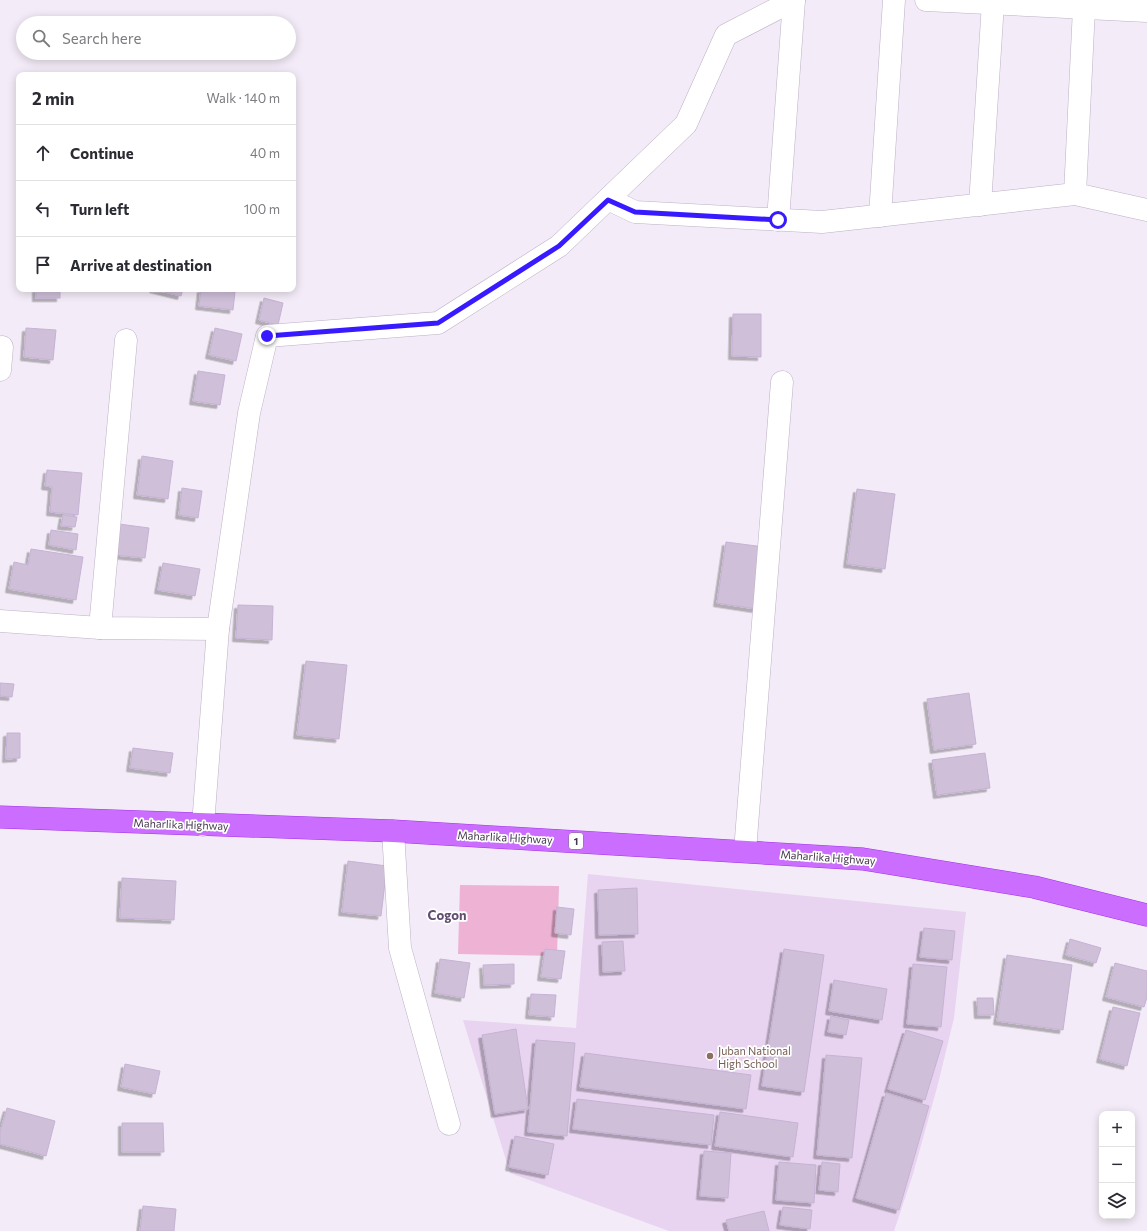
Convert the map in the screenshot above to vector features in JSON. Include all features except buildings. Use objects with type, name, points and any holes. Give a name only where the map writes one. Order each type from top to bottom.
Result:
[{"type":"highway","name":"Maharlika Highway","points":[[0,817],[202,825],[393,830],[863,858],[1034,887],[1147,915]]},
{"type":"street","points":[[202,825],[218,629],[250,413],[267,336],[438,323],[559,246],[686,124],[726,34],[794,0],[778,220]]},
{"type":"street","points":[[880,216],[894,0]]},
{"type":"street","points":[[926,0],[1147,11]]},
{"type":"street","points":[[980,205],[993,3]]},
{"type":"street","points":[[1075,194],[1084,8]]},
{"type":"street","points":[[608,200],[635,212],[822,222],[1075,194],[1147,210]]},
{"type":"street","points":[[100,628],[126,340]]},
{"type":"street","points":[[0,370],[2,347]]},
{"type":"street","points":[[745,851],[782,382]]},
{"type":"street","points":[[0,621],[100,628],[218,629]]},
{"type":"street","points":[[393,830],[400,948],[449,1124]]},
{"type":"shaded area","name":"Juban National High School","points":[[588,874],[966,912],[954,1018],[938,1084],[913,1174],[894,1231],[669,1231],[510,1173],[463,1020],[576,1028]]},
{"type":"shaded area","points":[[460,885],[559,886],[557,956],[458,954]]},
{"type":"place","name":"Juban National High School","points":[[710,1056]]},
{"type":"district","name":"Cogon","points":[[447,915]]},
{"type":"route","points":[[267,336],[438,323],[559,246],[608,200],[635,212],[778,220]]}]
